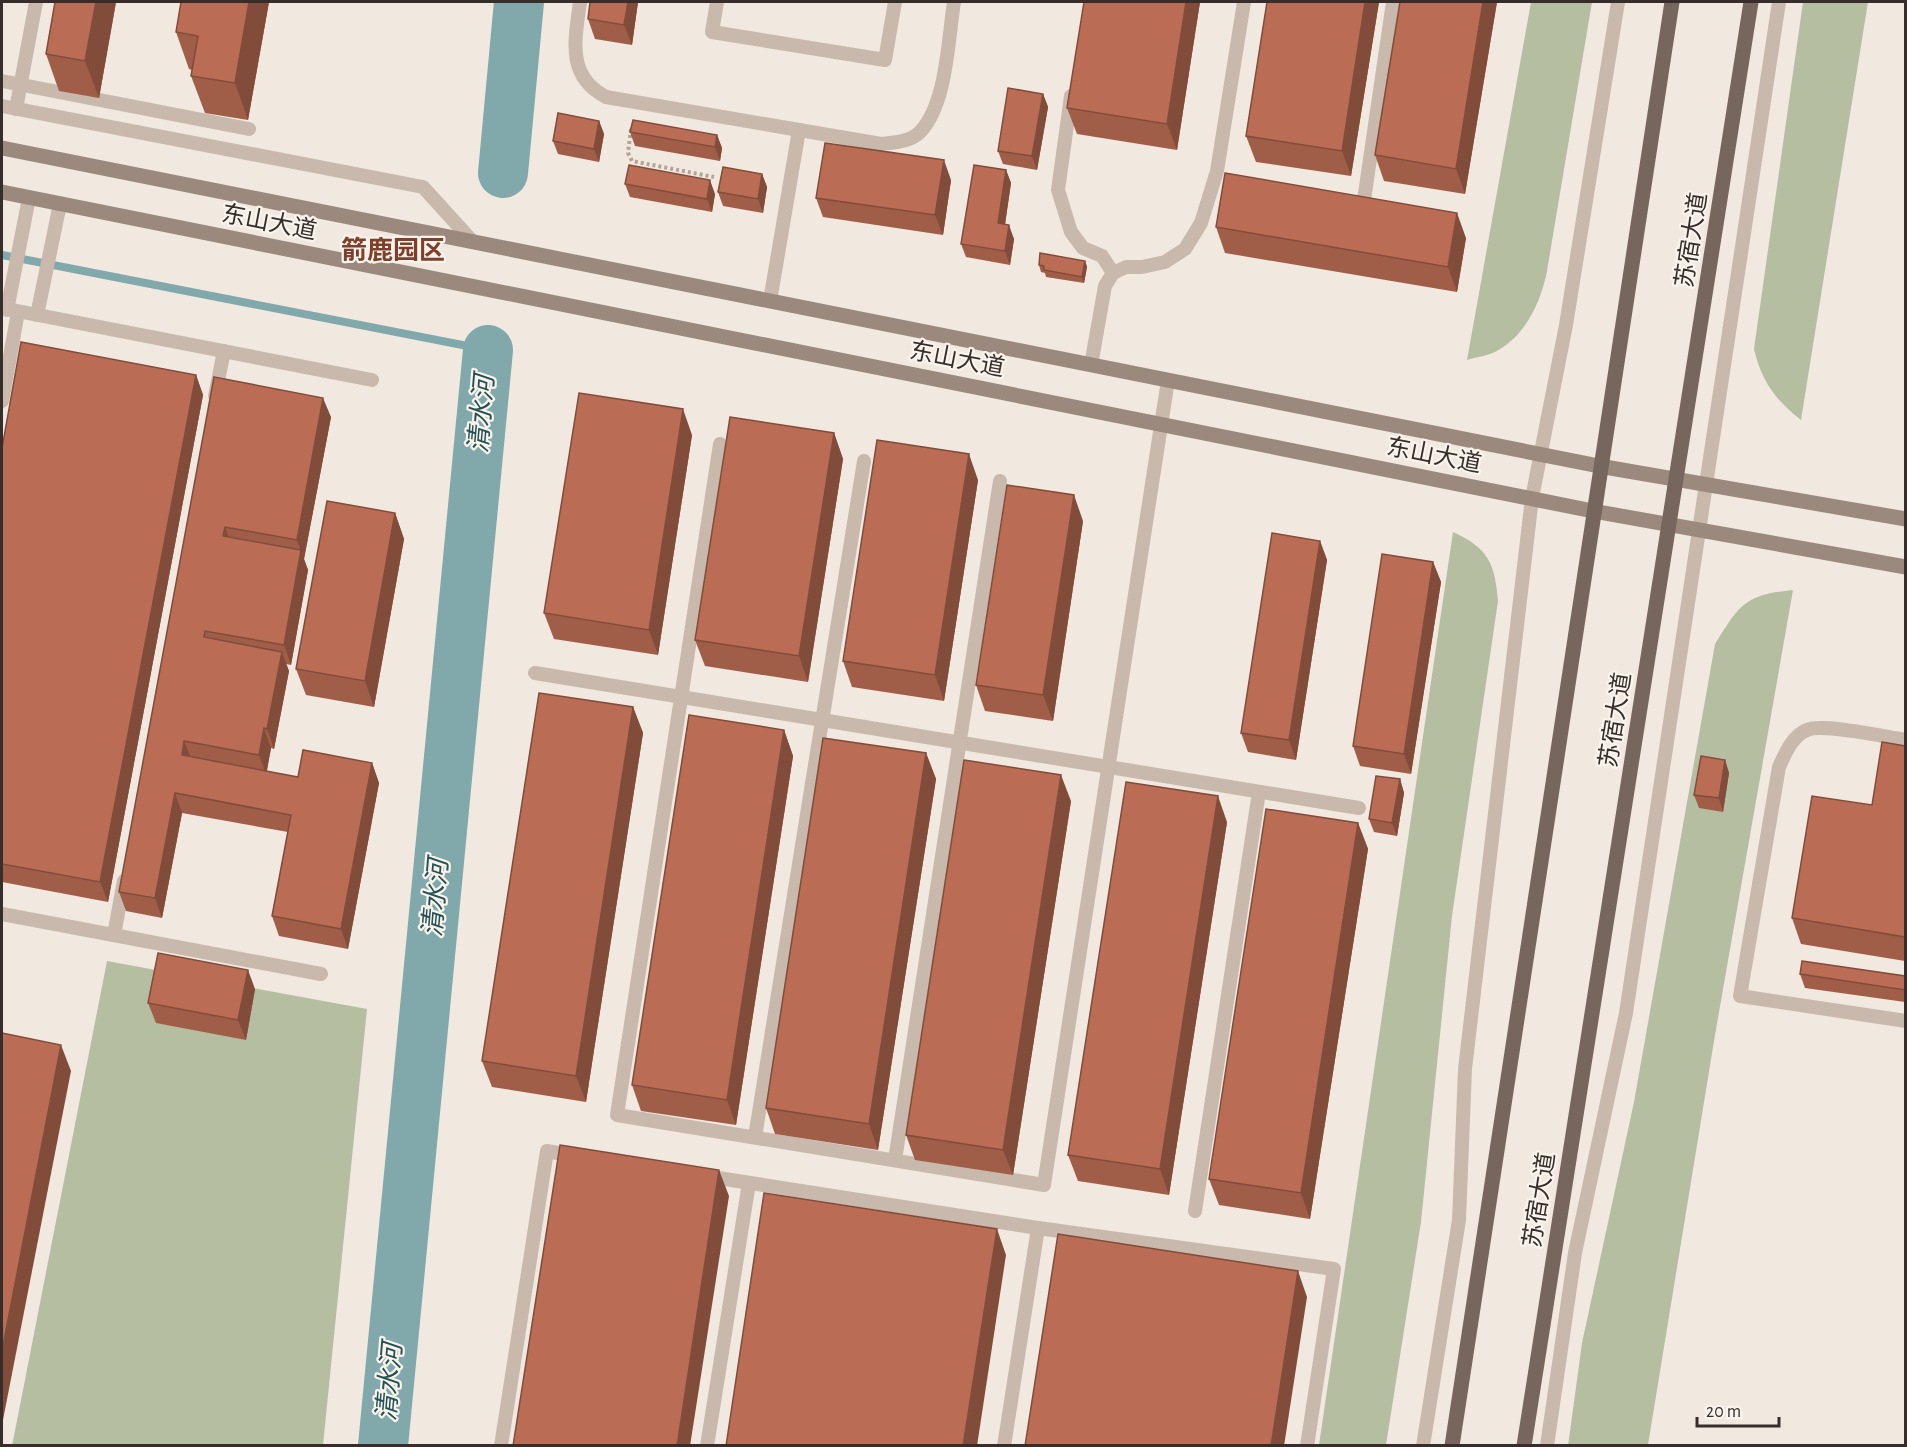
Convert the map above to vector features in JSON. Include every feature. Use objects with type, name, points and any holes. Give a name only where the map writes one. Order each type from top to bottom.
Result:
[{"type":"main road","name":"苏宿大道","points":[[1452,1446],[1599,466],[1672,2]]},
{"type":"main road","name":"苏宿大道","points":[[1524,1446],[1751,2]]},
{"type":"main road","name":"东山大道","points":[[2,148],[1599,466],[1905,519]]},
{"type":"main road","name":"东山大道","points":[[2,192],[1593,511],[1905,567]]},
{"type":"lane","points":[[16,109],[36,2]]},
{"type":"lane","points":[[580,2],[574,46],[580,76],[591,89],[606,97],[881,144],[906,141],[920,133],[937,107],[954,2]]},
{"type":"lane","points":[[717,2],[712,32],[885,60],[894,2]]},
{"type":"lane","points":[[1091,364],[1105,286],[1113,273],[1126,267],[1142,267],[1166,262],[1185,249],[1221,183],[1244,2]]},
{"type":"lane","points":[[1341,203],[1352,205],[1364,200],[1394,2]]},
{"type":"lane","points":[[1424,1446],[1459,1220],[1465,1069],[1532,498],[1566,325],[1618,2]]},
{"type":"lane","points":[[1547,1446],[1575,1252],[1626,1013],[1779,2]]},
{"type":"lane","points":[[2,81],[249,129]]},
{"type":"lane","points":[[1072,84],[1058,190],[1071,232],[1083,248],[1102,256],[1113,273]]},
{"type":"lane","points":[[2,106],[423,187],[473,242]]},
{"type":"lane","points":[[770,301],[799,130]]},
{"type":"lane","points":[[2,401],[14,272],[29,198]]},
{"type":"lane","points":[[37,315],[60,204]]},
{"type":"lane","points":[[9,310],[372,380]]},
{"type":"lane","points":[[213,410],[224,351]]},
{"type":"lane","points":[[720,444],[617,1115],[1044,1185],[1168,380]]},
{"type":"lane","points":[[755,1137],[864,461]]},
{"type":"lane","points":[[895,1160],[1000,481]]},
{"type":"lane","points":[[535,673],[1359,808]]},
{"type":"lane","points":[[1905,740],[1820,728],[1806,730],[1787,748],[1779,767],[1740,996],[1905,1021]]},
{"type":"lane","points":[[1195,1211],[1259,792]]},
{"type":"lane","points":[[114,935],[127,865]]},
{"type":"lane","points":[[2,914],[321,974]]},
{"type":"lane","points":[[501,1446],[547,1151],[592,1158]]},
{"type":"lane","points":[[693,1174],[1038,1228],[1335,1269],[1307,1446]]},
{"type":"lane","points":[[707,1446],[749,1183]]},
{"type":"lane","points":[[1004,1446],[1038,1228]]},
{"type":"path","points":[[635,102],[628,153],[632,161],[714,177]]},
{"type":"green space","points":[[1531,2],[1592,2],[1547,271],[1536,306],[1515,337],[1489,355],[1467,360]]},
{"type":"green space","points":[[1803,2],[1868,2],[1801,420],[1784,405],[1765,380],[1754,349]]},
{"type":"green space","points":[[1453,532],[1474,544],[1488,558],[1495,576],[1498,601],[1452,916],[1421,1222],[1386,1445],[1319,1445]]},
{"type":"green space","points":[[1793,590],[1715,1035],[1648,1445],[1568,1446],[1582,1343],[1634,1102],[1715,644],[1731,619],[1745,604],[1764,595]]},
{"type":"green space","points":[[107,961],[367,1009],[323,1445],[12,1446]]},
{"type":"building","points":[[55,2],[96,2],[85,61],[46,54]]},
{"type":"building","points":[[181,2],[249,2],[235,83],[191,76],[198,36],[176,32]]},
{"type":"building","points":[[590,2],[628,2],[624,25],[588,19]]},
{"type":"building","points":[[1084,2],[1186,2],[1167,124],[1067,108]]},
{"type":"building","points":[[1267,2],[1365,2],[1342,151],[1246,136]]},
{"type":"building","points":[[1400,2],[1483,2],[1456,169],[1375,155]]},
{"type":"building","points":[[1008,88],[1043,94],[1032,156],[998,151]]},
{"type":"building","points":[[558,113],[599,121],[594,149],[553,141]]},
{"type":"building","points":[[633,120],[717,135],[715,147],[630,132]]},
{"type":"building","points":[[825,143],[944,160],[935,215],[816,198]]},
{"type":"building","points":[[629,165],[710,180],[707,199],[625,184]]},
{"type":"building","points":[[974,165],[1006,170],[998,223],[1009,225],[1005,251],[961,244]]},
{"type":"building","points":[[723,167],[762,174],[758,199],[718,192]]},
{"type":"building","points":[[1225,173],[1457,213],[1448,267],[1216,227]]},
{"type":"building","points":[[1040,253],[1085,261],[1082,277],[1044,270],[1044,266],[1039,265]]},
{"type":"building","points":[[21,342],[196,375],[100,882],[2,864],[2,448]]},
{"type":"building","points":[[214,377],[323,398],[297,540],[225,527],[223,536],[301,550],[284,645],[205,631],[204,637],[282,652],[267,729],[264,728],[259,755],[184,741],[182,755],[298,777],[303,750],[372,763],[341,929],[272,916],[291,815],[175,793],[155,898],[119,892]]},
{"type":"building","points":[[579,393],[683,409],[649,630],[544,613]]},
{"type":"building","points":[[730,417],[834,433],[799,656],[695,640]]},
{"type":"building","points":[[877,440],[969,454],[935,675],[843,661]]},
{"type":"building","points":[[1007,485],[1074,495],[1043,695],[976,685]]},
{"type":"building","points":[[327,501],[395,513],[365,681],[296,669]]},
{"type":"building","points":[[1272,533],[1320,541],[1289,740],[1241,733]]},
{"type":"building","points":[[1382,554],[1433,562],[1404,754],[1353,746]]},
{"type":"building","points":[[539,693],[633,707],[576,1076],[482,1061]]},
{"type":"building","points":[[689,715],[784,730],[727,1100],[632,1085]]},
{"type":"building","points":[[823,738],[926,753],[869,1124],[766,1108]]},
{"type":"building","points":[[1882,742],[1905,746],[1905,937],[1792,918],[1812,796],[1872,805]]},
{"type":"building","points":[[1701,756],[1725,760],[1719,798],[1694,795]]},
{"type":"building","points":[[964,760],[1061,775],[1003,1150],[906,1135]]},
{"type":"building","points":[[1376,776],[1400,779],[1392,823],[1369,819]]},
{"type":"building","points":[[1126,782],[1218,796],[1160,1169],[1068,1155]]},
{"type":"building","points":[[1266,809],[1358,823],[1301,1193],[1209,1179]]},
{"type":"building","points":[[158,953],[248,970],[238,1020],[148,1003]]},
{"type":"building","points":[[1802,961],[1905,976],[1905,990],[1800,974]]},
{"type":"building","points":[[2,1033],[61,1045],[2,1351]]},
{"type":"building","points":[[560,1145],[719,1170],[677,1446],[513,1446]]},
{"type":"building","points":[[764,1193],[997,1229],[963,1446],[726,1446]]},
{"type":"building","points":[[1058,1234],[1298,1271],[1271,1446],[1025,1446]]},
{"type":"waterway","name":"清水河","points":[[503,173],[519,2]]},
{"type":"waterway","points":[[2,255],[488,350]]},
{"type":"waterway","name":"清水河","points":[[383,1446],[488,350]]},
{"type":"district","name":"箭鹿园区","points":[[393,251]]}]
